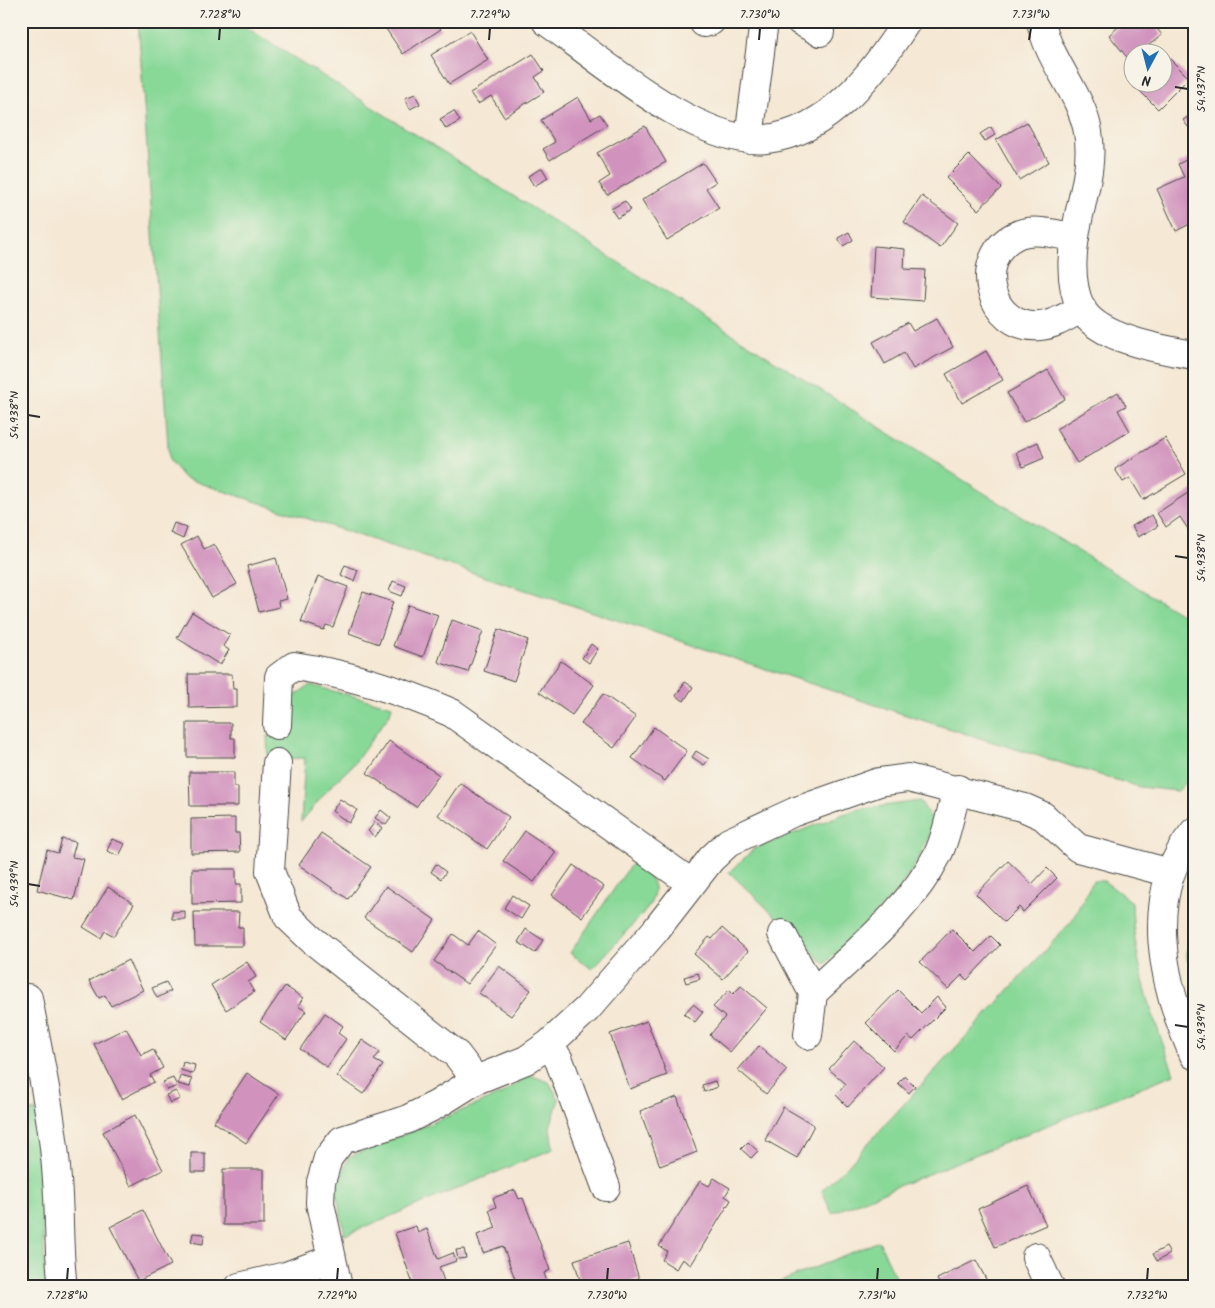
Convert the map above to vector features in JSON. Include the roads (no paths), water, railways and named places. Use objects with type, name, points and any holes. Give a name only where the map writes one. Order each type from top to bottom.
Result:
[{"type":"street","points":[[546,21],[622,78],[666,106],[705,126],[735,136],[765,140],[793,133],[817,122],[840,103],[871,72],[906,21]]},
{"type":"street","points":[[749,138],[764,21]]},
{"type":"street","points":[[1041,21],[1044,37],[1073,90],[1088,133],[1086,184],[1072,262],[1074,283],[1082,308],[1090,319],[1123,338],[1147,347],[1194,355]]},
{"type":"street","points":[[1075,238],[1045,233],[1016,236],[1004,244],[996,256],[991,268],[991,293],[1008,319],[1021,324],[1039,326],[1054,323],[1082,308]]},
{"type":"street","points":[[277,725],[279,677],[294,666],[322,670],[425,702],[452,713],[691,883]]},
{"type":"street","points":[[277,763],[270,872],[288,917],[310,939],[457,1055],[476,1080]]},
{"type":"street","points":[[338,1287],[320,1203],[321,1182],[328,1158],[342,1140],[406,1120],[436,1105],[476,1080],[526,1060],[549,1044],[587,1009],[655,931],[711,858],[729,842],[794,812],[879,782],[908,778],[958,789],[1025,808],[1043,816],[1078,848],[1170,873]]},
{"type":"street","points":[[814,993],[903,904],[923,880],[939,853],[958,789]]},
{"type":"street","points":[[1194,832],[1170,873],[1160,932],[1169,988],[1183,1032],[1194,1055]]},
{"type":"street","points":[[782,934],[814,993],[808,1035]]},
{"type":"street","points":[[28,998],[50,1122],[57,1179],[59,1259],[63,1287]]},
{"type":"street","points":[[549,1044],[559,1060],[606,1187]]},
{"type":"street","points":[[1036,1257],[1050,1287]]},
{"type":"street","points":[[239,1287],[286,1276],[331,1259]]}]
